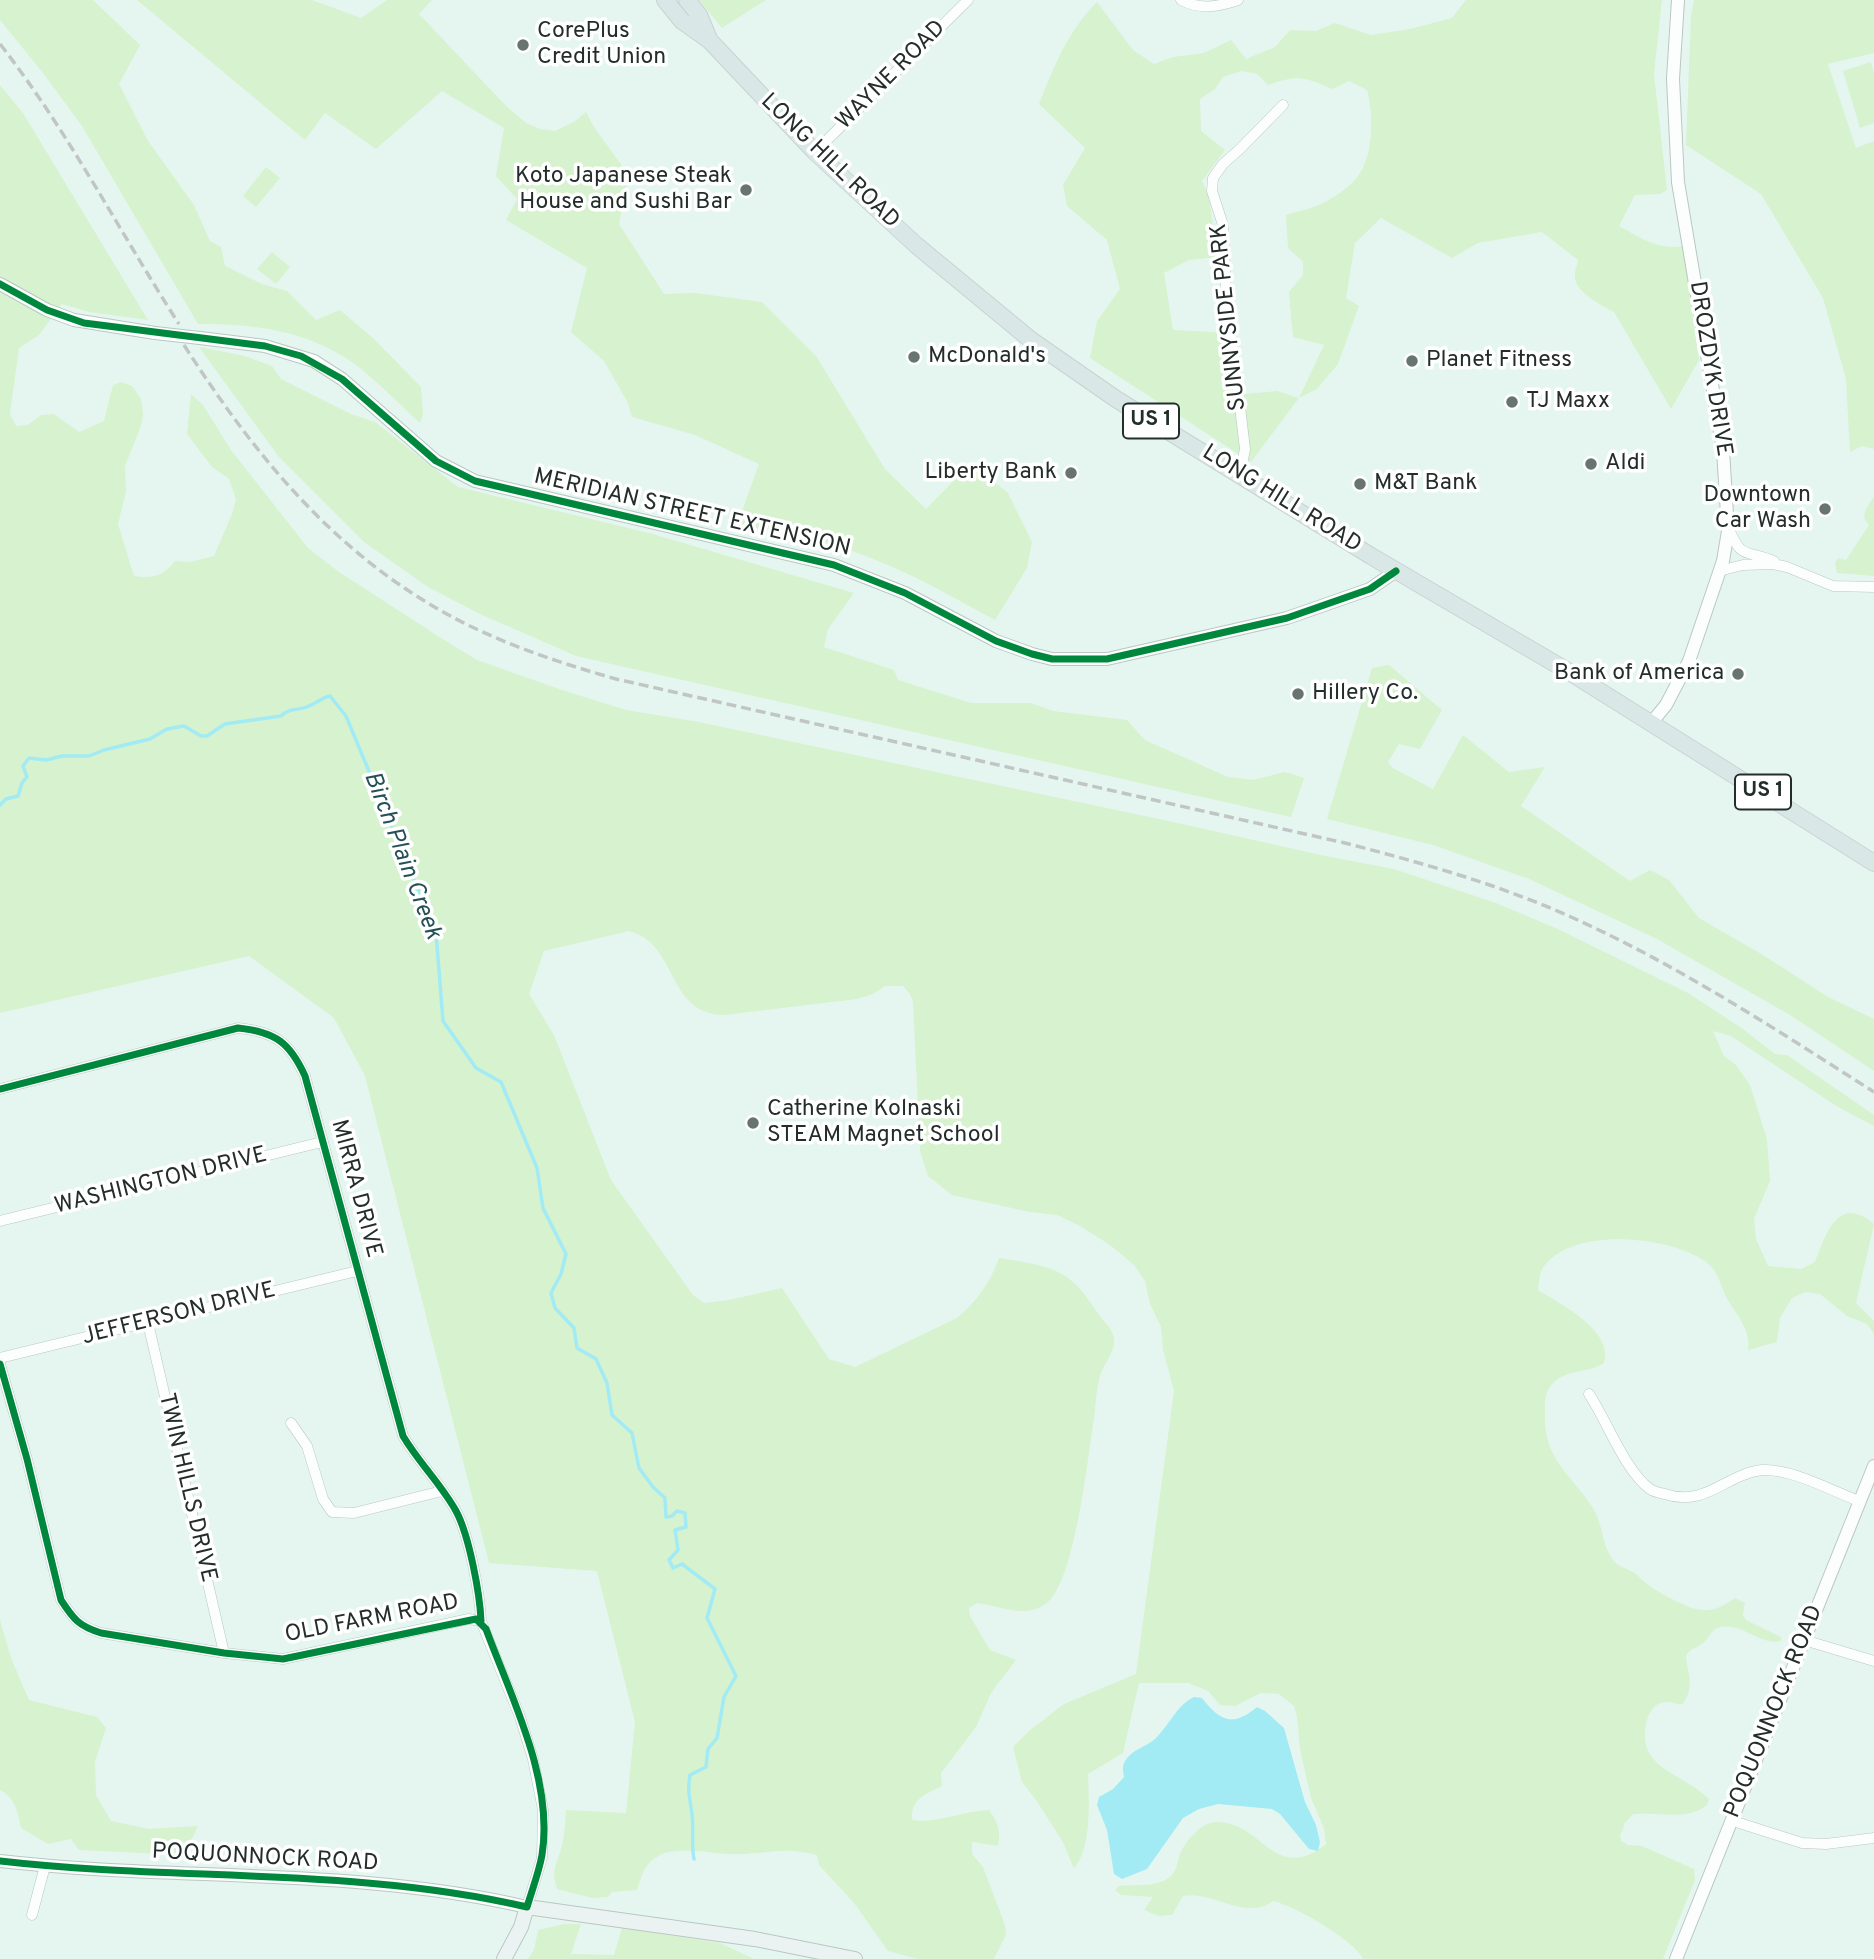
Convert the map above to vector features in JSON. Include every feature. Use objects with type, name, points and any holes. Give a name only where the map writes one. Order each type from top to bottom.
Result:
[{"type":"main road","name":"LONG HILL ROAD","points":[[665,0],[682,21],[710,41],[815,152],[916,245],[1031,340],[1116,399],[1396,571],[1651,722],[1874,863]]},
{"type":"main road","name":"LONG HILL ROAD","points":[[687,0],[699,15],[710,41]]},
{"type":"main road","points":[[504,1959],[521,1927],[527,1906]]},
{"type":"main road","name":"POQUONNOCK ROAD","points":[[527,1906],[767,1941],[856,1959]]},
{"type":"street","name":"WAYNE ROAD","points":[[815,152],[968,0]]},
{"type":"street","points":[[1181,0],[1197,6],[1211,7],[1238,0]]},
{"type":"street","name":"DROZDYK DRIVE","points":[[1651,722],[1666,705],[1689,661],[1723,561],[1728,527],[1723,450],[1678,183],[1673,79],[1678,0]]},
{"type":"street","name":"SUNNYSIDE PARK","points":[[1240,475],[1245,449],[1244,437],[1226,290],[1223,225],[1212,191],[1213,178],[1223,164],[1283,105]]},
{"type":"street","name":"MERIDIAN STREET EXTENSION","points":[[0,284],[47,310],[76,321],[265,346],[314,361],[342,379],[436,461],[475,481],[834,565],[896,589],[996,641],[1023,652],[1052,659],[1107,659],[1287,618],[1370,589],[1396,571]]},
{"type":"street","points":[[1728,527],[1735,545],[1744,553],[1767,558],[1833,586],[1874,587]]},
{"type":"street","points":[[1719,571],[1760,564],[1787,567]]},
{"type":"street","name":"MIRRA DRIVE","points":[[0,1089],[238,1028],[255,1030],[274,1037],[294,1051],[305,1076],[403,1436],[417,1460],[457,1513],[464,1532],[480,1604],[481,1621]]},
{"type":"street","name":"WASHINGTON DRIVE","points":[[0,1221],[322,1142]]},
{"type":"street","name":"JEFFERSON DRIVE","points":[[0,1358],[357,1270]]},
{"type":"street","name":"TWIN HILLS DRIVE","points":[[148,1323],[224,1653]]},
{"type":"street","name":"OLD FARM ROAD","points":[[0,1364],[27,1459],[61,1600],[82,1627],[101,1633],[224,1653],[284,1659],[469,1619],[481,1621],[520,1717],[533,1759],[543,1810],[542,1858],[527,1906]]},
{"type":"street","points":[[1589,1394],[1634,1473],[1651,1490],[1674,1497],[1693,1497],[1714,1491],[1748,1473],[1763,1470],[1791,1475],[1859,1502]]},
{"type":"street","points":[[291,1423],[307,1446],[323,1499],[331,1512],[354,1513],[442,1491]]},
{"type":"street","name":"POQUONNOCK ROAD","points":[[1676,1959],[1874,1466]]},
{"type":"street","points":[[1804,1640],[1874,1661]]},
{"type":"street","points":[[1733,1821],[1802,1843],[1826,1844],[1874,1838]]},
{"type":"street","name":"POQUONNOCK ROAD","points":[[0,1861],[45,1866],[368,1883],[425,1889],[527,1906]]},
{"type":"street","points":[[32,1915],[45,1866]]},
{"type":"green space","points":[[0,0],[93,0],[140,45],[119,84],[148,141],[194,205],[210,241],[221,247],[225,266],[262,284],[287,291],[316,320],[340,310],[374,339],[421,387],[423,414],[420,423],[356,365],[319,344],[280,331],[240,325],[198,324],[82,126],[0,20]]},
{"type":"green space","points":[[137,0],[312,0],[361,18],[387,0],[432,0],[419,14],[506,106],[526,123],[555,131],[574,122],[586,112],[628,174],[619,224],[664,294],[695,293],[762,302],[816,356],[885,469],[926,509],[971,463],[1008,493],[1032,542],[1027,568],[995,620],[926,583],[866,556],[812,539],[737,525],[759,464],[695,435],[632,417],[628,403],[604,361],[571,332],[587,268],[506,220],[517,199],[496,176],[504,128],[442,91],[376,149],[325,113],[305,140]]},
{"type":"green space","points":[[699,0],[766,0],[722,28]]},
{"type":"green space","points":[[1466,0],[1662,0],[1654,74],[1667,190],[1660,194],[1635,195],[1619,226],[1657,245],[1683,246],[1699,360],[1671,409],[1614,312],[1590,298],[1576,283],[1578,260],[1542,232],[1478,243],[1452,258],[1381,218],[1355,243],[1346,298],[1359,306],[1338,364],[1317,389],[1299,398],[1251,462],[1090,358],[1097,321],[1120,289],[1107,240],[1067,206],[1063,185],[1085,148],[1039,104],[1070,37],[1097,2],[1133,50],[1154,64],[1173,57],[1204,53],[1231,40],[1246,59],[1275,47],[1290,30],[1316,31],[1335,23],[1371,35],[1410,29],[1452,18]],"holes":[[[1242,71],[1257,74],[1268,85],[1301,78],[1333,89],[1349,81],[1367,90],[1371,112],[1369,149],[1366,161],[1355,180],[1323,203],[1286,215],[1288,248],[1303,262],[1303,275],[1289,292],[1293,337],[1324,345],[1299,398],[1277,391],[1245,394],[1236,333],[1173,330],[1164,273],[1189,260],[1217,257],[1209,197],[1202,181],[1225,150],[1201,131],[1200,99],[1215,89],[1223,77]]]},
{"type":"green space","points":[[1694,0],[1874,0],[1874,53],[1828,64],[1856,148],[1874,141],[1874,449],[1862,446],[1850,452],[1846,379],[1823,298],[1761,194],[1686,145],[1691,15]]},
{"type":"green space","points":[[1871,62],[1874,73],[1874,123],[1860,128],[1843,71]]},
{"type":"green space","points":[[0,85],[23,113],[148,320],[89,312],[62,304],[39,335],[19,348],[10,414],[16,426],[28,425],[41,415],[54,414],[79,432],[104,421],[113,385],[121,382],[132,386],[141,399],[143,414],[125,466],[126,492],[118,524],[134,576],[157,575],[175,561],[190,562],[214,556],[232,514],[236,499],[229,479],[212,467],[187,434],[191,394],[203,405],[231,450],[308,548],[339,572],[477,660],[626,710],[699,722],[1394,869],[1496,903],[1560,930],[1688,993],[1775,1054],[1787,1055],[1874,1115],[1874,1126],[1838,1107],[1731,1036],[1713,1031],[1724,1056],[1736,1065],[1750,1085],[1767,1139],[1770,1181],[1754,1219],[1756,1239],[1768,1266],[1801,1269],[1815,1262],[1835,1221],[1842,1215],[1851,1213],[1862,1216],[1874,1224],[1856,1303],[1874,1321],[1874,1334],[1867,1324],[1847,1316],[1820,1294],[1805,1292],[1792,1298],[1780,1318],[1777,1342],[1748,1350],[1748,1337],[1743,1325],[1711,1266],[1689,1253],[1645,1241],[1620,1239],[1574,1246],[1555,1255],[1540,1274],[1538,1290],[1583,1319],[1601,1340],[1605,1351],[1604,1363],[1567,1375],[1553,1383],[1546,1396],[1545,1416],[1549,1444],[1554,1455],[1593,1508],[1611,1557],[1653,1588],[1689,1607],[1711,1610],[1735,1598],[1745,1603],[1743,1615],[1746,1620],[1781,1637],[1781,1641],[1773,1642],[1734,1627],[1715,1629],[1686,1656],[1690,1686],[1683,1704],[1662,1703],[1655,1706],[1648,1716],[1645,1739],[1655,1761],[1709,1799],[1707,1805],[1699,1810],[1681,1815],[1633,1814],[1620,1834],[1621,1841],[1628,1845],[1642,1846],[1694,1869],[1695,1880],[1663,1959],[1363,1959],[1337,1934],[1295,1909],[1273,1901],[1263,1907],[1252,1908],[1206,1897],[1183,1896],[1172,1915],[1159,1916],[1144,1910],[1153,1897],[1121,1895],[1115,1890],[1119,1886],[1153,1884],[1171,1876],[1187,1842],[1201,1828],[1211,1823],[1233,1825],[1281,1855],[1294,1858],[1308,1855],[1326,1844],[1324,1828],[1311,1798],[1294,1706],[1279,1694],[1261,1693],[1235,1706],[1220,1705],[1208,1691],[1188,1683],[1139,1683],[1123,1753],[1088,1774],[1087,1836],[1080,1860],[1074,1869],[1063,1842],[1022,1782],[1013,1747],[1064,1704],[1136,1674],[1174,1391],[1163,1350],[1161,1327],[1150,1304],[1145,1281],[1134,1265],[1110,1245],[1080,1226],[1057,1215],[1030,1212],[952,1195],[928,1176],[920,1151],[913,1002],[903,986],[885,986],[873,994],[857,999],[724,1015],[705,1012],[681,991],[656,949],[645,938],[629,931],[544,951],[529,994],[554,1035],[611,1180],[693,1295],[704,1303],[782,1288],[829,1359],[855,1367],[957,1318],[982,1291],[999,1258],[1046,1267],[1068,1278],[1088,1299],[1112,1332],[1114,1344],[1099,1381],[1079,1516],[1066,1569],[1057,1589],[1048,1602],[1040,1607],[1023,1611],[977,1603],[969,1608],[970,1616],[990,1650],[1016,1660],[991,1693],[976,1727],[941,1773],[942,1786],[920,1798],[912,1813],[912,1820],[921,1821],[989,1810],[995,1819],[999,1831],[998,1846],[972,1842],[972,1854],[983,1867],[1005,1925],[1006,1935],[994,1959],[917,1959],[888,1951],[854,1903],[819,1865],[817,1855],[805,1852],[669,1852],[647,1865],[637,1890],[612,1892],[608,1897],[592,1898],[557,1889],[554,1871],[563,1841],[566,1810],[626,1813],[635,1722],[597,1571],[489,1563],[365,1076],[334,1018],[249,956],[0,1013]]},
{"type":"green space","points":[[266,167],[280,178],[256,207],[243,196]]},
{"type":"green space","points":[[272,252],[290,267],[276,284],[257,269]]},
{"type":"green space","points":[[199,347],[245,356],[272,366],[281,379],[351,414],[375,422],[458,487],[649,533],[854,593],[828,629],[824,647],[894,670],[898,680],[971,703],[1031,703],[1053,711],[1127,720],[1145,740],[1228,777],[1253,780],[1285,772],[1304,778],[1291,817],[576,656],[480,614],[428,587],[364,542],[279,457]]},
{"type":"green space","points":[[1874,496],[1874,576],[1837,573],[1835,563],[1838,558],[1846,560],[1869,525],[1865,514]]},
{"type":"green space","points":[[1389,665],[1442,710],[1420,749],[1399,744],[1388,762],[1393,768],[1433,789],[1463,735],[1509,772],[1545,767],[1521,806],[1630,881],[1650,870],[1669,880],[1699,918],[1828,997],[1874,1019],[1874,1071],[1790,1015],[1657,939],[1529,879],[1433,845],[1327,819],[1372,668]]},
{"type":"green space","points":[[0,1620],[11,1658],[29,1700],[97,1717],[106,1728],[95,1762],[96,1795],[111,1821],[149,1829],[198,1826],[184,1855],[79,1850],[71,1839],[48,1844],[21,1828],[12,1801],[0,1790]]},
{"type":"green space","points":[[565,1924],[581,1924],[571,1954],[614,1955],[622,1928],[720,1943],[754,1959],[528,1959],[534,1950],[538,1930]]},
{"type":"water","points":[[1194,1697],[1202,1698],[1221,1717],[1228,1719],[1241,1717],[1257,1707],[1284,1728],[1305,1802],[1316,1825],[1320,1842],[1318,1851],[1309,1849],[1280,1814],[1272,1809],[1218,1804],[1199,1809],[1183,1818],[1147,1869],[1122,1879],[1114,1874],[1107,1830],[1097,1805],[1099,1797],[1113,1789],[1124,1777],[1123,1765],[1128,1757],[1156,1738],[1178,1710]]},
{"type":"waterway","name":"Birch Plain Creek","points":[[0,805],[6,799],[18,796],[27,777],[23,766],[29,758],[46,760],[62,756],[89,756],[150,739],[167,729],[184,726],[201,736],[207,736],[225,724],[281,716],[330,696],[346,716],[436,933],[443,1021],[476,1068],[501,1082],[537,1168],[543,1208],[566,1254],[561,1274],[551,1293],[555,1308],[574,1328],[577,1348],[596,1359],[607,1383],[612,1415],[632,1433],[639,1468],[665,1498],[666,1517],[677,1511],[685,1513],[686,1527],[675,1530],[678,1550],[669,1560],[673,1568],[682,1564],[715,1589],[707,1618],[736,1676],[724,1697],[717,1738],[708,1749],[706,1767],[690,1775],[694,1859]]},
{"type":"railway","points":[[0,44],[71,146],[179,324]]},
{"type":"railway","points":[[184,345],[243,430],[308,507],[384,573],[426,602],[489,635],[543,656],[616,679],[1345,843],[1488,884],[1571,917],[1650,956],[1726,999],[1874,1092]]},
{"type":"cycle path","points":[[0,284],[47,310],[84,323],[265,346],[301,356],[342,379],[436,461],[475,481],[834,565],[905,593],[996,641],[1052,659],[1107,659],[1287,618],[1370,589],[1396,571]]},
{"type":"cycle path","points":[[0,1089],[238,1028],[272,1036],[287,1047],[305,1076],[403,1436],[450,1501],[461,1522],[473,1565],[481,1621]]},
{"type":"cycle path","points":[[0,1364],[27,1459],[61,1600],[78,1621],[101,1633],[224,1653],[283,1659],[476,1619],[486,1629],[528,1739],[542,1798],[544,1827],[541,1861],[527,1907],[463,1894],[331,1880],[131,1871],[0,1861]]},
{"type":"place","name":"CorePlus Credit Union","points":[[523,45]]},
{"type":"place","name":"Koto Japanese Steak House and Sushi Bar","points":[[746,190]]},
{"type":"place","name":"McDonald's","points":[[914,357]]},
{"type":"place","name":"Planet Fitness","points":[[1412,361]]},
{"type":"place","name":"TJ Maxx","points":[[1512,402]]},
{"type":"place","name":"Aldi","points":[[1591,464]]},
{"type":"place","name":"Liberty Bank","points":[[1071,473]]},
{"type":"place","name":"M&T Bank","points":[[1360,484]]},
{"type":"place","name":"Downtown Car Wash","points":[[1825,509]]},
{"type":"place","name":"Bank of America","points":[[1738,674]]},
{"type":"place","name":"Hillery Co.","points":[[1298,694]]},
{"type":"place","name":"Catherine Kolnaski STEAM Magnet School","points":[[753,1123]]}]
